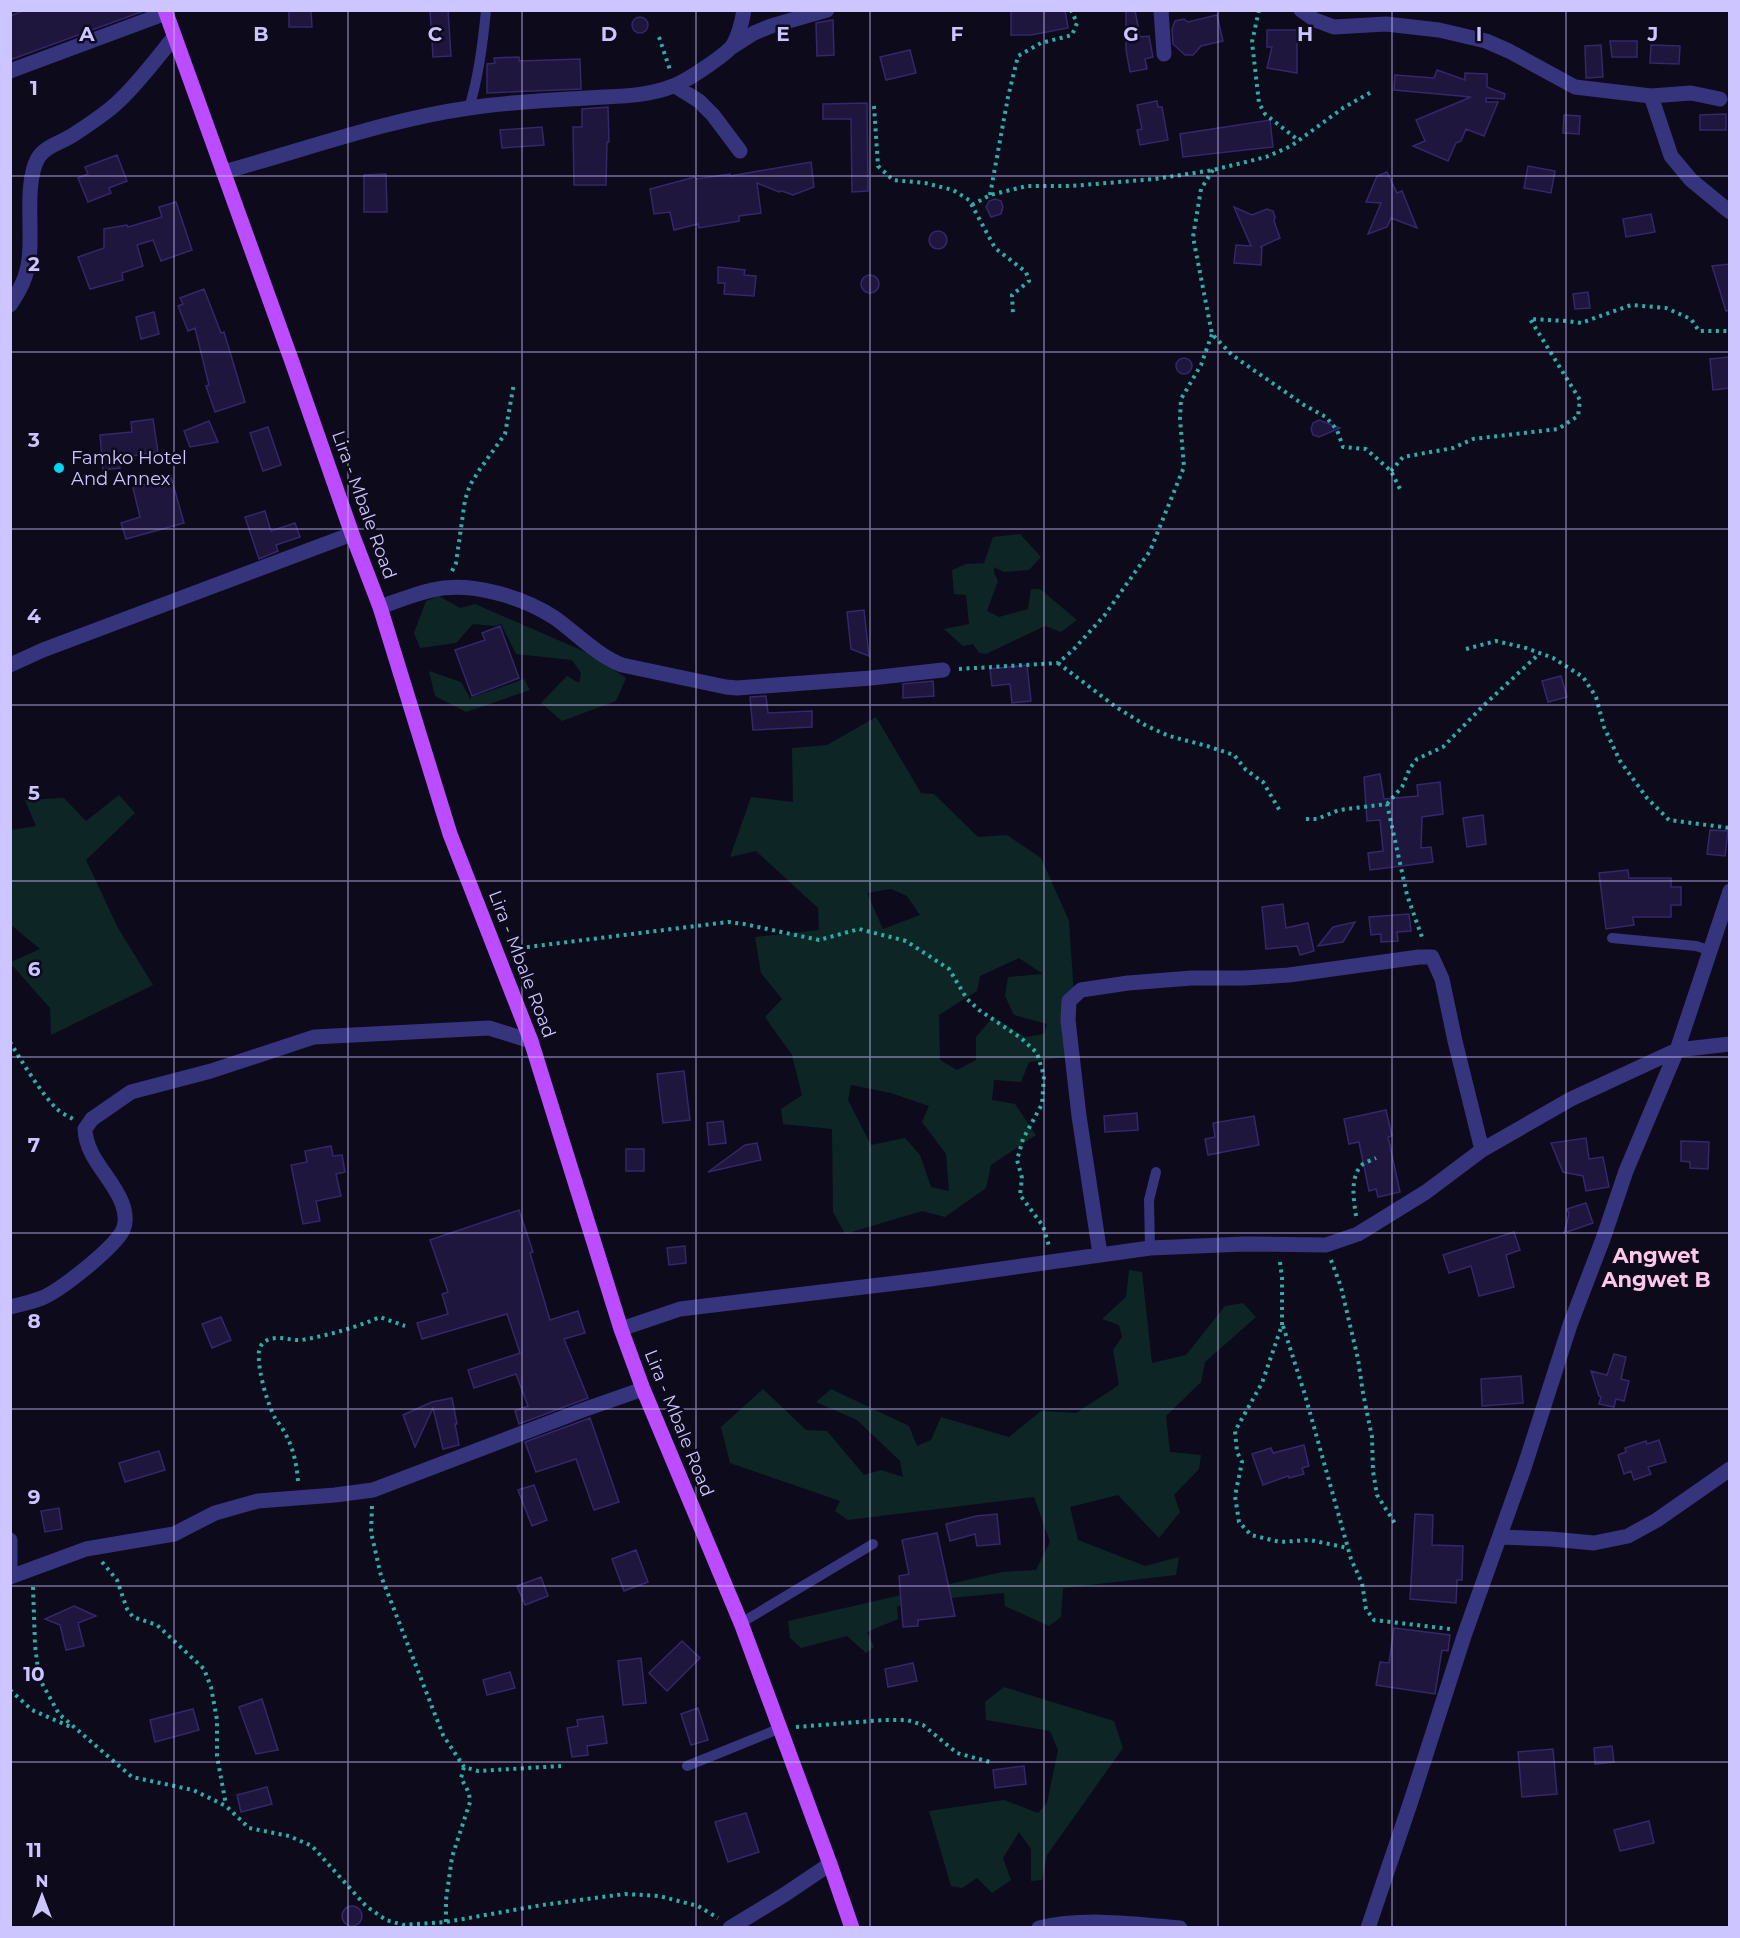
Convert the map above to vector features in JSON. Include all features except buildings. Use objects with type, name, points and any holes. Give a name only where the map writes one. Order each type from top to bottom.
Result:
[{"type":"main road","name":"Lira - Mbale Road","points":[[165,12],[380,607],[450,834],[531,1041],[621,1329],[643,1389],[741,1623],[852,1928]]},
{"type":"street","points":[[732,47],[744,10]]},
{"type":"street","points":[[223,172],[393,123],[470,108],[620,96],[675,86],[754,33],[828,10]]},
{"type":"street","points":[[1161,10],[1164,54]]},
{"type":"street","points":[[1301,10],[1315,20],[1334,27],[1386,24],[1439,30],[1486,41],[1575,87],[1651,96],[1691,93],[1720,99]]},
{"type":"street","points":[[10,71],[165,12]]},
{"type":"street","points":[[10,305],[22,288],[30,258],[29,219],[34,173],[40,156],[48,148],[67,140],[121,100],[174,37]]},
{"type":"street","points":[[675,86],[699,101],[740,151]]},
{"type":"street","points":[[1651,96],[1671,156],[1691,180],[1730,212]]},
{"type":"street","points":[[10,665],[43,650],[352,534]]},
{"type":"street","points":[[380,607],[433,590],[451,588],[493,591],[519,599],[555,618],[609,660],[622,665],[726,687],[849,680],[943,670]]},
{"type":"street","points":[[1368,1928],[1464,1636],[1524,1468],[1570,1325],[1626,1171],[1677,1050],[1730,891]]},
{"type":"street","points":[[1100,1254],[1079,1116],[1068,1020],[1069,1001],[1081,990],[1128,983],[1192,978],[1288,975],[1432,957],[1442,979],[1482,1149]]},
{"type":"street","points":[[10,1307],[43,1298],[112,1245],[123,1230],[125,1218],[122,1202],[90,1151],[85,1129],[92,1119],[131,1092],[211,1071],[314,1037],[489,1028],[531,1041]]},
{"type":"street","points":[[621,1329],[680,1309],[930,1279],[1150,1248],[1244,1244],[1326,1245],[1358,1234],[1426,1192],[1482,1149],[1571,1099],[1677,1050],[1730,1044]]},
{"type":"street","points":[[10,1540],[10,1577],[86,1549],[174,1534],[207,1516],[258,1501],[373,1490],[643,1389]]},
{"type":"street","points":[[1500,1537],[1594,1544],[1628,1536],[1657,1520],[1730,1469]]},
{"type":"street","points":[[731,1927],[830,1864]]},
{"type":"street","points":[[1039,1928],[1062,1923],[1137,1924],[1180,1928]]},
{"type":"lane","points":[[470,108],[479,67],[486,10]]},
{"type":"lane","points":[[1612,938],[1696,946],[1709,950]]},
{"type":"lane","points":[[1150,1248],[1149,1200],[1156,1172]]},
{"type":"lane","points":[[741,1623],[873,1544]]},
{"type":"lane","points":[[687,1766],[781,1728]]},
{"type":"path","points":[[990,195],[1018,56],[1041,43],[1072,35],[1077,22],[1071,10]]},
{"type":"path","points":[[1259,10],[1252,42],[1259,103],[1265,114],[1298,140]]},
{"type":"path","points":[[659,37],[675,86]]},
{"type":"path","points":[[972,205],[990,195],[1027,186],[1071,186],[1131,181],[1213,170],[1266,157],[1291,146],[1343,108],[1374,91]]},
{"type":"path","points":[[874,106],[879,166],[893,180],[924,183],[953,190],[969,200],[995,248],[1026,272],[1029,281],[1012,295],[1013,314]]},
{"type":"path","points":[[943,670],[1058,663],[1104,616],[1150,551],[1184,467],[1180,419],[1181,399],[1201,365],[1212,334],[1194,237],[1201,189],[1213,170]]},
{"type":"path","points":[[1391,471],[1403,456],[1453,447],[1473,439],[1557,429],[1578,416],[1580,400],[1530,319],[1581,323],[1631,305],[1666,308],[1691,319],[1699,331],[1730,331]]},
{"type":"path","points":[[1212,334],[1232,355],[1304,405],[1326,417],[1337,430],[1343,447],[1366,449],[1391,471],[1401,491]]},
{"type":"path","points":[[433,590],[447,581],[456,563],[465,500],[480,469],[505,435],[514,383]]},
{"type":"path","points":[[1466,649],[1496,641],[1553,658],[1583,676],[1596,697],[1604,727],[1620,761],[1647,798],[1669,820],[1730,828]]},
{"type":"path","points":[[1306,819],[1317,819],[1339,810],[1387,804],[1402,787],[1410,768],[1418,759],[1443,747],[1540,653]]},
{"type":"path","points":[[1058,663],[1116,707],[1145,725],[1169,736],[1234,755],[1246,770],[1263,782],[1280,811]]},
{"type":"path","points":[[1387,804],[1407,895],[1425,945],[1432,957]]},
{"type":"path","points":[[497,951],[728,922],[819,940],[859,928],[906,941],[949,969],[967,999],[979,1010],[1021,1038],[1037,1053],[1044,1076],[1042,1104],[1023,1139],[1017,1160],[1022,1178],[1020,1195],[1043,1226],[1053,1261]]},
{"type":"path","points":[[10,1042],[48,1100],[85,1129]]},
{"type":"path","points":[[1358,1234],[1353,1195],[1354,1183],[1362,1165],[1376,1158]]},
{"type":"path","points":[[1326,1245],[1341,1287],[1358,1359],[1372,1437],[1373,1471],[1377,1495],[1396,1525]]},
{"type":"path","points":[[1278,1246],[1282,1278],[1282,1325],[1305,1395],[1348,1548],[1362,1583],[1366,1609],[1374,1620],[1454,1629],[1464,1636]]},
{"type":"path","points":[[299,1497],[297,1465],[288,1438],[274,1417],[267,1398],[259,1352],[262,1344],[281,1337],[300,1340],[318,1335],[330,1335],[349,1328],[357,1328],[381,1317],[405,1326]]},
{"type":"path","points":[[1282,1325],[1262,1383],[1235,1431],[1237,1452],[1242,1462],[1235,1496],[1239,1522],[1251,1535],[1280,1542],[1310,1540],[1348,1548]]},
{"type":"path","points":[[373,1490],[371,1532],[381,1576],[443,1735],[464,1767],[478,1771],[561,1766]]},
{"type":"path","points":[[86,1549],[107,1566],[117,1580],[127,1609],[133,1617],[157,1625],[204,1669],[211,1687],[217,1720],[217,1756],[226,1806]]},
{"type":"path","points":[[33,1570],[35,1645],[39,1678],[59,1714],[132,1778],[193,1790],[226,1806],[249,1828],[290,1836],[312,1846],[366,1906],[386,1920],[403,1925],[438,1925],[542,1905],[625,1894],[659,1896],[698,1906],[731,1927]]},
{"type":"path","points":[[10,1690],[32,1710],[76,1729]]},
{"type":"path","points":[[781,1728],[907,1720],[923,1725],[957,1753],[990,1762]]},
{"type":"path","points":[[446,1922],[446,1900],[452,1857],[470,1802],[469,1793],[461,1778],[464,1767]]},
{"type":"green space","points":[[1020,534],[1041,557],[1029,570],[1004,572],[994,567],[998,581],[987,611],[999,617],[1028,609],[1031,589],[1040,589],[1077,620],[1061,632],[1045,626],[986,654],[979,653],[973,644],[963,646],[944,629],[969,624],[966,595],[954,594],[952,570],[966,564],[984,563],[993,537]]},
{"type":"green space","points":[[439,596],[460,608],[475,604],[590,654],[626,678],[616,701],[562,721],[541,703],[567,676],[579,683],[581,673],[572,660],[516,654],[501,624],[495,626],[473,624],[456,643],[420,648],[414,633],[426,601]]},
{"type":"green space","points":[[429,671],[461,682],[470,698],[524,679],[530,690],[466,712],[435,696]]},
{"type":"green space","points":[[876,717],[921,793],[934,794],[978,837],[1007,835],[1041,858],[1069,921],[1078,1055],[1029,1062],[1021,1082],[994,1080],[992,1100],[1015,1104],[1036,1135],[991,1165],[986,1188],[945,1217],[922,1211],[845,1234],[833,1212],[832,1129],[783,1124],[781,1109],[802,1095],[792,1055],[765,1017],[782,999],[761,973],[755,937],[819,930],[818,908],[756,851],[730,857],[751,797],[793,802],[792,748],[827,745]],"holes":[[[891,889],[907,896],[920,915],[883,929],[867,893]],[[1019,958],[1043,974],[1008,977],[1005,996],[1014,1015],[1047,1024],[1044,1034],[1025,1037],[993,1017],[976,1037],[976,1060],[957,1070],[940,1060],[939,1015],[977,991],[980,976]],[[851,1085],[891,1093],[929,1106],[922,1122],[946,1154],[949,1191],[931,1187],[920,1155],[905,1138],[871,1145],[848,1100]]]},
{"type":"green space","points":[[119,795],[135,813],[86,860],[118,928],[153,985],[51,1035],[50,1008],[11,964],[40,949],[11,925],[11,830],[36,826],[25,800],[64,798],[86,821]]},
{"type":"green space","points":[[1129,1270],[1142,1272],[1152,1363],[1186,1355],[1225,1306],[1243,1303],[1256,1317],[1205,1362],[1201,1382],[1166,1416],[1170,1452],[1201,1455],[1199,1469],[1174,1495],[1180,1512],[1159,1538],[1118,1495],[1070,1507],[1078,1540],[1145,1566],[1179,1557],[1176,1575],[1063,1588],[1061,1617],[1049,1626],[1005,1606],[1004,1593],[897,1606],[898,1619],[867,1632],[874,1647],[866,1653],[847,1636],[801,1648],[790,1638],[788,1621],[1002,1572],[1036,1570],[1050,1542],[1034,1497],[848,1520],[835,1511],[840,1501],[730,1463],[721,1427],[763,1389],[806,1430],[827,1431],[864,1475],[881,1470],[903,1477],[900,1461],[857,1420],[816,1402],[831,1389],[909,1426],[917,1446],[931,1440],[941,1417],[1009,1437],[1041,1411],[1076,1413],[1119,1385],[1113,1350],[1122,1337],[1119,1325],[1102,1319],[1126,1297]]},
{"type":"green space","points":[[1004,1687],[1114,1721],[1123,1748],[1047,1855],[1042,1880],[1031,1881],[1031,1849],[1019,1832],[1003,1858],[1011,1880],[992,1893],[977,1878],[962,1888],[951,1886],[929,1811],[1004,1800],[1038,1813],[1047,1803],[1058,1750],[1050,1731],[986,1720],[985,1702]]},
{"type":"place","name":"Famko Hotel And Annex","points":[[59,468]]},
{"type":"district","name":"Angwet Angwet B","points":[[1656,1267]]}]
